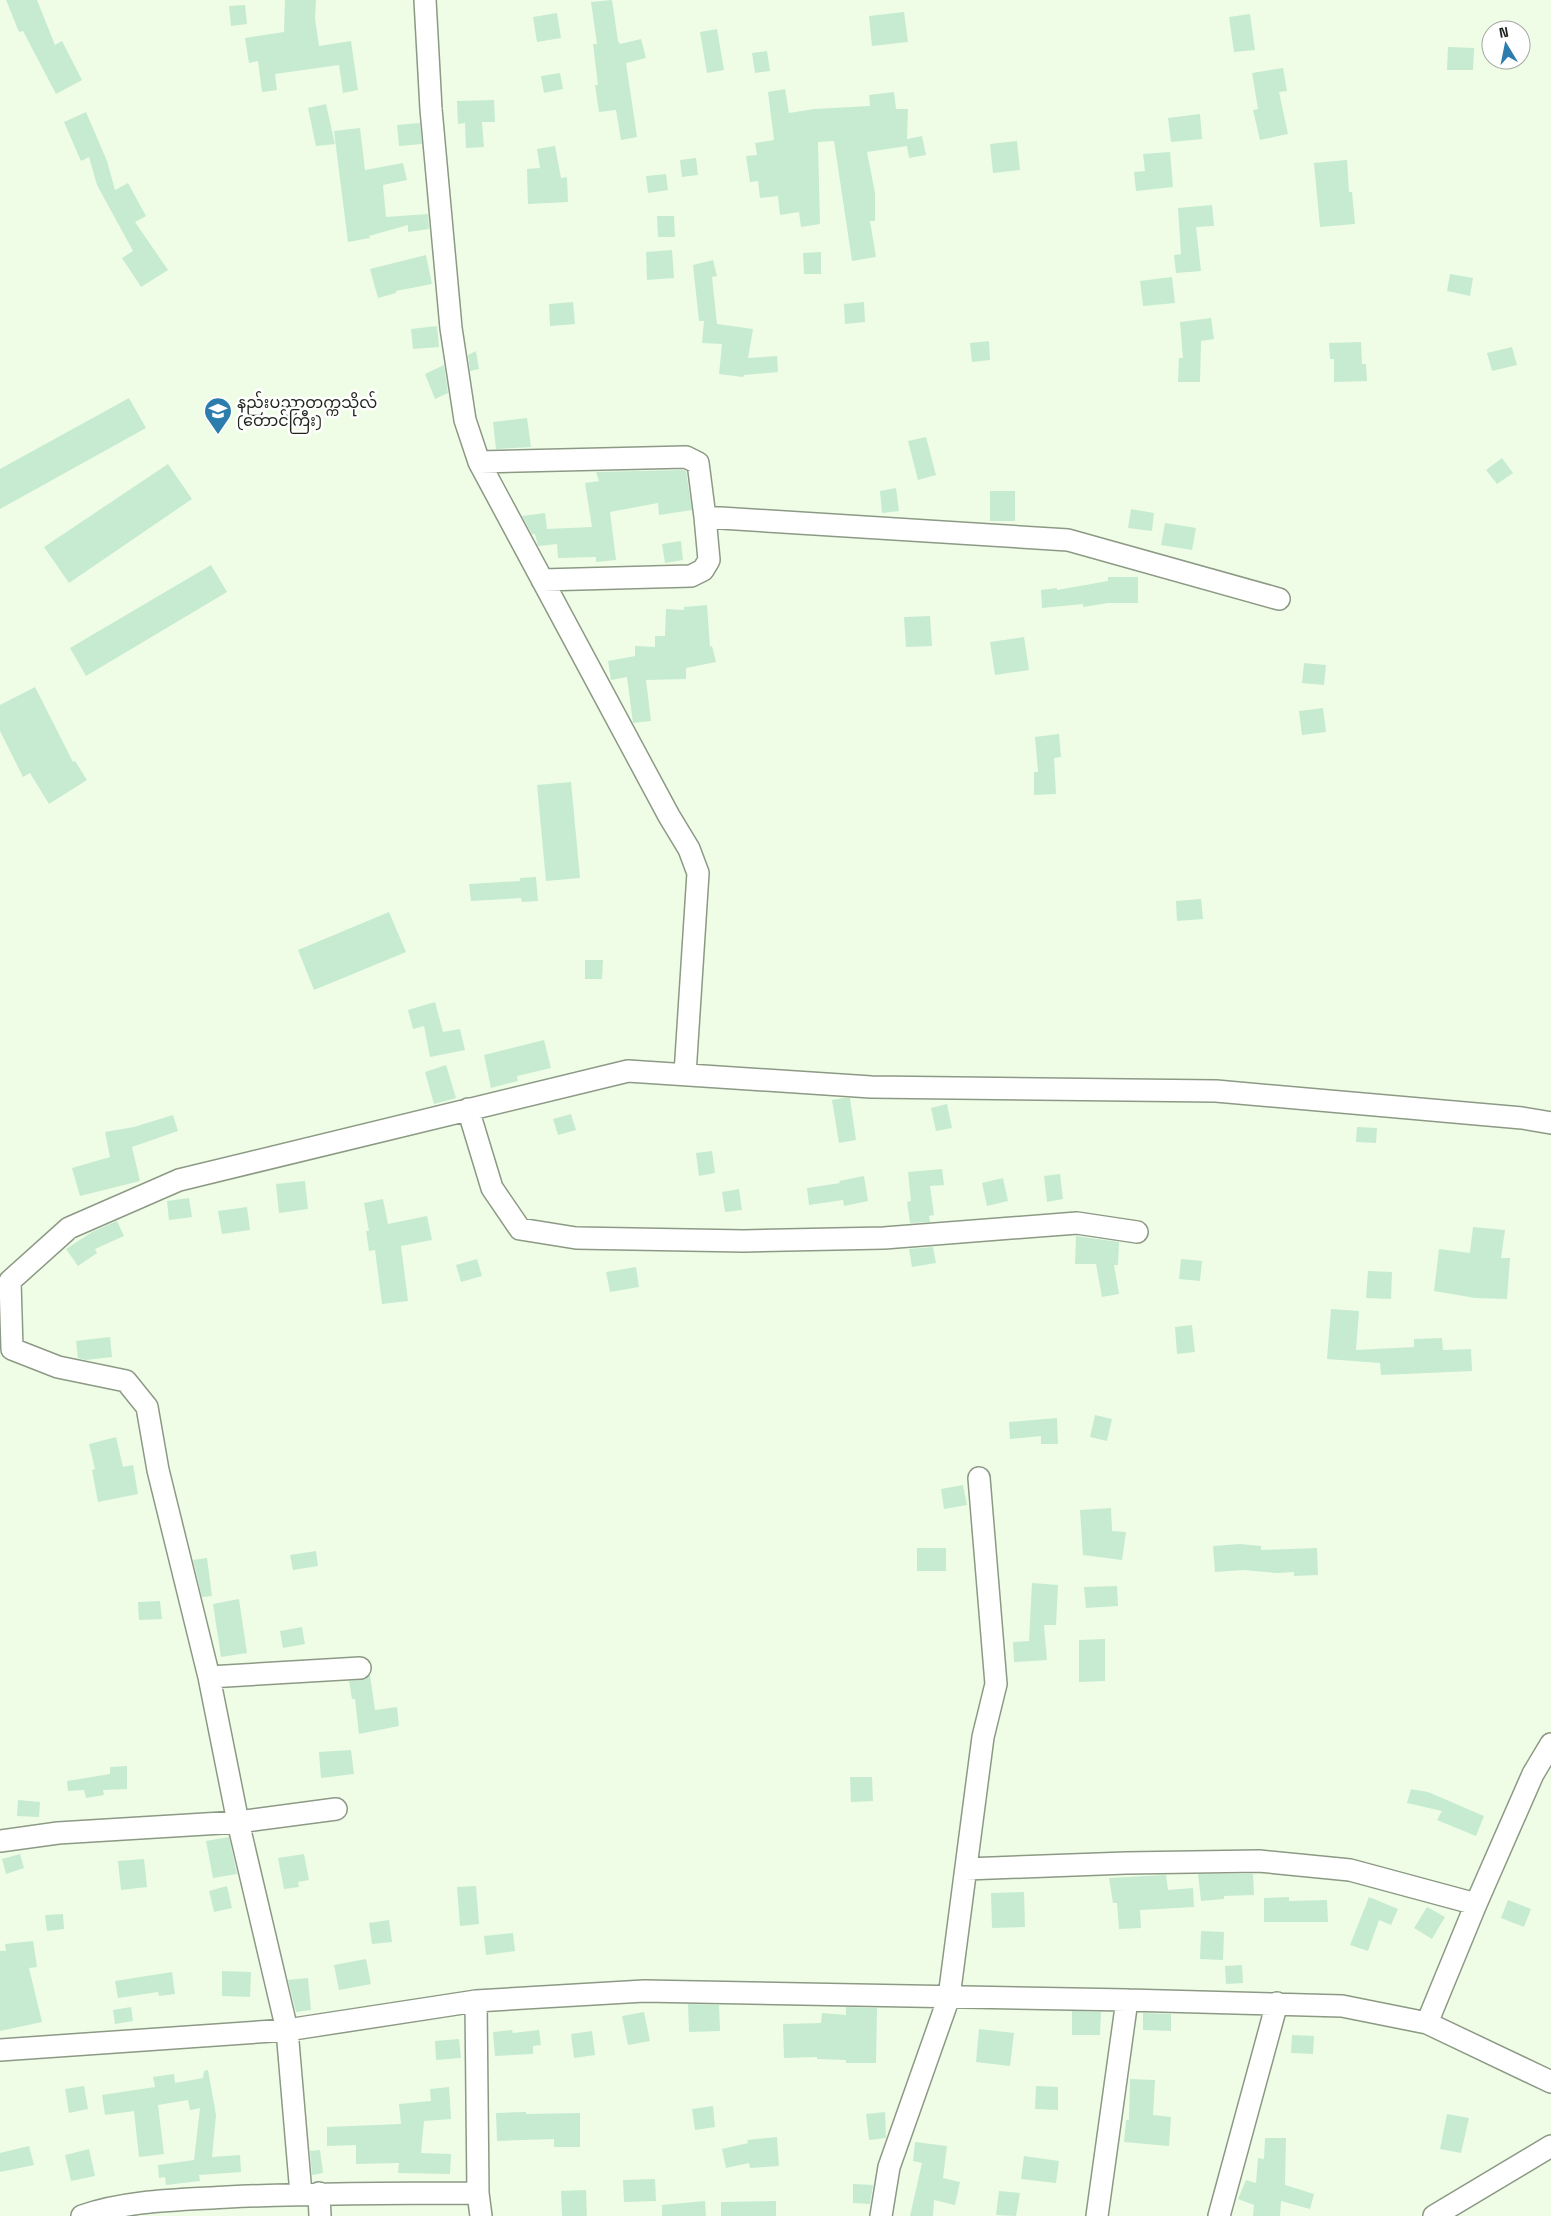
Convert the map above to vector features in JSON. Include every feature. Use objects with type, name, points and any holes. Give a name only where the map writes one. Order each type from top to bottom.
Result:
[{"type":"street","points":[[424,0],[431,109],[451,328],[465,420],[479,462],[668,816],[689,849],[698,873],[685,1074]]},
{"type":"street","points":[[479,462],[686,457],[698,463],[709,560],[703,570],[691,576],[542,580]]},
{"type":"street","points":[[705,517],[1068,540],[1279,599]]},
{"type":"street","points":[[320,2216],[310,2193],[287,2030],[238,1822],[209,1677],[158,1470],[147,1407],[126,1381],[58,1367],[12,1349],[10,1281],[70,1228],[179,1180],[628,1071],[870,1087],[1216,1091],[1551,1123]]},
{"type":"street","points":[[468,1109],[492,1188],[520,1228],[576,1238],[744,1241],[884,1238],[1077,1223],[1137,1232]]},
{"type":"street","points":[[881,2216],[889,2168],[949,1997],[983,1737],[996,1684],[979,1478]]},
{"type":"street","points":[[209,1677],[360,1668]]},
{"type":"street","points":[[1428,2024],[1476,1904],[1533,1774],[1551,1744]]},
{"type":"street","points":[[0,1841],[58,1833],[238,1822],[336,1809]]},
{"type":"street","points":[[966,1869],[1126,1863],[1259,1861],[1350,1870],[1476,1904]]},
{"type":"street","points":[[0,2050],[287,2030],[476,2001],[644,1991],[1277,2003],[1342,2006],[1428,2024],[1551,2082]]},
{"type":"street","points":[[1097,2216],[1127,2000]]},
{"type":"street","points":[[476,2001],[478,2193],[481,2216]]},
{"type":"street","points":[[1219,2216],[1277,2003]]},
{"type":"street","points":[[1434,2216],[1551,2146]]},
{"type":"street","points":[[82,2216],[103,2208],[183,2199],[310,2193],[478,2193]]},
{"type":"building","points":[[6,0],[37,0],[55,45],[62,41],[82,80],[56,94],[23,31],[19,32]]},
{"type":"building","points":[[285,0],[316,0],[315,18],[319,46],[351,41],[358,90],[343,93],[339,65],[275,74],[277,90],[262,92],[258,61],[249,63],[245,38],[284,32]]},
{"type":"building","points":[[612,0],[618,41],[620,44],[641,39],[646,58],[626,63],[637,137],[621,140],[616,110],[599,112],[595,85],[598,85],[593,44],[597,44],[591,2]]},
{"type":"building","points":[[245,5],[247,24],[231,26],[229,6]]},
{"type":"building","points":[[904,12],[908,42],[872,46],[869,16]]},
{"type":"building","points":[[557,13],[561,38],[537,42],[533,17]]},
{"type":"building","points":[[1250,14],[1255,50],[1234,52],[1229,17]]},
{"type":"building","points":[[717,29],[724,70],[707,73],[700,32]]},
{"type":"building","points":[[1448,47],[1474,48],[1473,70],[1447,70]]},
{"type":"building","points":[[767,51],[770,71],[755,73],[752,53]]},
{"type":"building","points":[[1283,68],[1287,91],[1279,92],[1288,134],[1260,140],[1253,110],[1258,109],[1252,73]]},
{"type":"building","points":[[560,73],[563,89],[544,93],[541,76]]},
{"type":"building","points":[[785,89],[789,113],[814,109],[870,106],[869,95],[894,92],[896,109],[908,109],[907,139],[922,136],[926,155],[909,158],[907,146],[867,152],[875,193],[875,221],[870,221],[876,257],[852,261],[834,141],[818,142],[820,224],[801,227],[799,212],[780,215],[778,196],[760,198],[758,181],[750,182],[746,156],[757,155],[755,143],[774,140],[768,92]]},
{"type":"building","points":[[494,100],[495,122],[482,122],[484,147],[466,148],[465,123],[458,124],[457,101]]},
{"type":"building","points":[[326,104],[335,144],[316,146],[308,108]]},
{"type":"building","points":[[86,112],[107,161],[115,190],[128,183],[146,216],[135,222],[168,270],[141,287],[122,258],[133,251],[97,185],[89,157],[81,161],[64,122]]},
{"type":"building","points":[[1200,114],[1202,139],[1171,142],[1168,118]]},
{"type":"building","points":[[420,123],[422,144],[399,146],[397,125]]},
{"type":"building","points":[[360,128],[365,170],[403,163],[407,180],[383,185],[386,217],[428,214],[429,229],[408,232],[408,225],[369,236],[370,238],[348,242],[334,131]]},
{"type":"building","points":[[1017,141],[1020,170],[993,173],[990,144]]},
{"type":"building","points":[[555,146],[561,178],[567,177],[568,202],[528,204],[527,169],[540,168],[537,149]]},
{"type":"building","points":[[1170,152],[1173,187],[1136,191],[1134,172],[1145,171],[1143,154]]},
{"type":"building","points":[[696,158],[698,175],[682,177],[680,160]]},
{"type":"building","points":[[1347,160],[1349,192],[1352,192],[1355,224],[1320,227],[1314,163]]},
{"type":"building","points":[[666,174],[668,190],[648,193],[646,176]]},
{"type":"building","points":[[1212,205],[1214,226],[1196,227],[1201,271],[1176,273],[1174,255],[1181,254],[1178,208]]},
{"type":"building","points":[[657,216],[674,216],[675,237],[658,237]]},
{"type":"building","points":[[672,250],[674,278],[647,280],[646,252]]},
{"type":"building","points":[[821,252],[821,274],[804,274],[803,253]]},
{"type":"building","points":[[426,255],[432,284],[396,291],[396,293],[378,298],[370,269]]},
{"type":"building","points":[[713,260],[717,276],[712,277],[717,324],[753,329],[748,358],[777,356],[778,372],[744,375],[743,377],[719,374],[722,344],[702,343],[704,321],[699,321],[693,265]]},
{"type":"building","points":[[1450,274],[1473,278],[1470,296],[1447,291]]},
{"type":"building","points":[[1172,277],[1175,303],[1143,306],[1140,281]]},
{"type":"building","points":[[573,302],[575,324],[550,326],[549,304]]},
{"type":"building","points":[[864,302],[865,322],[845,324],[844,304]]},
{"type":"building","points":[[1211,318],[1214,339],[1201,341],[1200,382],[1178,382],[1179,358],[1183,358],[1180,322]]},
{"type":"building","points":[[437,326],[439,347],[413,349],[411,329]]},
{"type":"building","points":[[989,341],[990,360],[972,362],[970,343]]},
{"type":"building","points":[[1361,342],[1362,364],[1366,364],[1367,381],[1334,382],[1334,359],[1330,359],[1329,343]]},
{"type":"building","points":[[1512,347],[1517,365],[1492,371],[1487,353]]},
{"type":"building","points":[[476,351],[479,369],[470,371],[468,355]]},
{"type":"building","points":[[444,365],[448,393],[435,399],[425,374]]},
{"type":"building","points":[[129,398],[146,428],[0,509],[0,469]]},
{"type":"building","points":[[527,418],[531,447],[496,449],[493,422]]},
{"type":"building","points":[[926,437],[936,475],[918,480],[908,441]]},
{"type":"building","points":[[1502,458],[1513,473],[1497,484],[1486,470]]},
{"type":"building","points":[[168,464],[192,499],[69,583],[44,547]]},
{"type":"building","points":[[686,471],[692,510],[659,515],[658,503],[610,512],[616,560],[596,562],[596,557],[558,558],[557,544],[538,546],[535,534],[532,534],[522,516],[545,513],[547,529],[592,527],[585,483],[599,481],[596,472]]},
{"type":"building","points":[[896,488],[899,511],[882,513],[880,491]]},
{"type":"building","points":[[990,491],[1015,491],[1015,521],[990,521]]},
{"type":"building","points":[[1131,509],[1154,513],[1152,531],[1128,528]]},
{"type":"building","points":[[1165,523],[1196,528],[1192,550],[1161,545]]},
{"type":"building","points":[[681,541],[683,560],[665,563],[662,544]]},
{"type":"building","points":[[211,565],[227,592],[86,676],[70,648]]},
{"type":"building","points":[[1108,577],[1138,577],[1138,603],[1108,603],[1083,607],[1083,604],[1042,608],[1041,590],[1057,588],[1057,590],[1108,581]]},
{"type":"building","points":[[707,605],[710,647],[712,646],[716,662],[686,668],[686,679],[646,680],[651,721],[633,723],[627,677],[611,680],[608,661],[635,656],[635,646],[655,647],[655,636],[665,636],[666,609],[684,610],[684,607]]},
{"type":"building","points":[[930,616],[932,646],[906,647],[904,617]]},
{"type":"building","points":[[1024,637],[1029,670],[995,675],[990,642]]},
{"type":"building","points":[[1304,663],[1326,665],[1324,685],[1302,683]]},
{"type":"building","points":[[35,687],[73,762],[75,761],[87,780],[49,804],[30,773],[23,777],[0,731],[0,705]]},
{"type":"building","points":[[1323,708],[1326,732],[1302,735],[1299,711]]},
{"type":"building","points":[[1059,734],[1061,757],[1054,758],[1056,794],[1034,795],[1034,772],[1038,772],[1035,737]]},
{"type":"building","points":[[571,782],[580,878],[546,881],[537,785]]},
{"type":"building","points":[[536,877],[538,901],[522,902],[521,898],[471,901],[469,884],[520,881],[520,878]]},
{"type":"building","points":[[1201,899],[1203,919],[1177,921],[1176,901]]},
{"type":"building","points":[[389,912],[406,952],[314,990],[298,950]]},
{"type":"building","points":[[585,960],[603,960],[602,979],[585,979]]},
{"type":"building","points":[[435,1002],[443,1032],[460,1029],[465,1050],[430,1057],[424,1026],[413,1029],[408,1010]]},
{"type":"building","points":[[544,1040],[551,1068],[517,1076],[518,1081],[491,1088],[484,1055]]},
{"type":"building","points":[[446,1065],[456,1098],[434,1104],[425,1072]]},
{"type":"building","points":[[850,1098],[856,1140],[839,1143],[832,1100]]},
{"type":"building","points":[[947,1104],[952,1128],[936,1131],[931,1108]]},
{"type":"building","points":[[571,1114],[576,1130],[558,1135],[553,1119]]},
{"type":"building","points":[[173,1115],[178,1131],[132,1147],[140,1181],[80,1196],[72,1168],[110,1157],[105,1132],[134,1127]]},
{"type":"building","points":[[1357,1127],[1377,1128],[1376,1143],[1356,1142]]},
{"type":"building","points":[[712,1151],[715,1173],[699,1176],[696,1153]]},
{"type":"building","points":[[942,1169],[944,1185],[930,1186],[934,1215],[929,1216],[930,1222],[910,1223],[907,1202],[911,1201],[908,1172]]},
{"type":"building","points":[[1060,1174],[1063,1199],[1047,1202],[1044,1176]]},
{"type":"building","points":[[864,1176],[868,1201],[844,1206],[843,1200],[809,1205],[807,1188],[840,1183],[839,1181]]},
{"type":"building","points":[[1003,1178],[1008,1201],[987,1206],[982,1183]]},
{"type":"building","points":[[305,1181],[308,1209],[279,1213],[276,1184]]},
{"type":"building","points":[[739,1189],[742,1210],[725,1212],[722,1192]]},
{"type":"building","points":[[189,1198],[192,1217],[169,1220],[167,1201]]},
{"type":"building","points":[[383,1199],[388,1224],[427,1216],[432,1240],[401,1246],[408,1301],[382,1304],[375,1250],[369,1251],[366,1231],[369,1231],[364,1203]]},
{"type":"building","points":[[247,1207],[250,1230],[222,1234],[218,1211]]},
{"type":"building","points":[[117,1221],[124,1236],[95,1249],[97,1253],[78,1266],[66,1249],[92,1232]]},
{"type":"building","points":[[1473,1227],[1505,1230],[1501,1258],[1510,1258],[1507,1299],[1475,1298],[1434,1291],[1439,1249],[1470,1253]]},
{"type":"building","points":[[1076,1236],[1119,1242],[1118,1265],[1114,1265],[1119,1294],[1102,1297],[1096,1264],[1075,1264]]},
{"type":"building","points":[[933,1247],[936,1263],[912,1267],[909,1249]]},
{"type":"building","points":[[477,1259],[482,1276],[461,1282],[456,1265]]},
{"type":"building","points":[[1181,1259],[1202,1261],[1200,1281],[1179,1279]]},
{"type":"building","points":[[636,1267],[639,1287],[610,1292],[606,1272]]},
{"type":"building","points":[[1368,1271],[1392,1272],[1391,1299],[1366,1298]]},
{"type":"building","points":[[1331,1309],[1359,1311],[1356,1350],[1414,1347],[1414,1339],[1442,1338],[1443,1350],[1471,1349],[1472,1371],[1381,1375],[1380,1363],[1327,1359]]},
{"type":"building","points":[[1192,1325],[1195,1352],[1177,1354],[1175,1327]]},
{"type":"building","points":[[110,1337],[112,1357],[86,1360],[78,1358],[76,1341]]},
{"type":"building","points":[[1095,1415],[1112,1419],[1107,1441],[1090,1437]]},
{"type":"building","points":[[1057,1418],[1058,1444],[1041,1444],[1041,1436],[1010,1439],[1009,1422]]},
{"type":"building","points":[[116,1437],[123,1467],[133,1465],[138,1494],[98,1502],[92,1470],[95,1469],[89,1444]]},
{"type":"building","points":[[963,1485],[967,1505],[944,1509],[941,1489]]},
{"type":"building","points":[[1111,1508],[1112,1531],[1126,1532],[1122,1560],[1083,1555],[1080,1510]]},
{"type":"building","points":[[1240,1544],[1261,1546],[1261,1550],[1317,1548],[1318,1575],[1294,1576],[1294,1572],[1277,1573],[1243,1570],[1215,1572],[1213,1546]]},
{"type":"building","points":[[917,1548],[946,1548],[946,1571],[917,1571]]},
{"type":"building","points":[[316,1551],[318,1566],[293,1570],[290,1555]]},
{"type":"building","points":[[207,1558],[212,1596],[202,1597],[193,1560]]},
{"type":"building","points":[[1032,1583],[1058,1585],[1056,1625],[1044,1625],[1047,1660],[1014,1662],[1013,1642],[1029,1641]]},
{"type":"building","points":[[1117,1586],[1118,1606],[1086,1608],[1084,1587]]},
{"type":"building","points":[[239,1599],[247,1653],[221,1657],[213,1604]]},
{"type":"building","points":[[160,1601],[162,1619],[139,1620],[138,1602]]},
{"type":"building","points":[[302,1627],[305,1644],[283,1648],[280,1631]]},
{"type":"building","points":[[1105,1639],[1105,1681],[1079,1682],[1079,1640]]},
{"type":"building","points":[[370,1675],[375,1710],[397,1707],[399,1726],[359,1734],[355,1699],[352,1699],[349,1681],[361,1680]]},
{"type":"building","points":[[351,1750],[354,1774],[321,1778],[319,1752]]},
{"type":"building","points":[[127,1766],[127,1789],[103,1790],[104,1795],[86,1798],[84,1790],[68,1791],[67,1781],[110,1774],[110,1767]]},
{"type":"building","points":[[850,1777],[872,1777],[873,1801],[851,1802]]},
{"type":"building","points":[[1411,1789],[1428,1792],[1484,1816],[1476,1836],[1437,1820],[1442,1811],[1407,1803]]},
{"type":"building","points":[[18,1800],[40,1802],[39,1817],[17,1816]]},
{"type":"building","points":[[229,1837],[237,1874],[213,1878],[206,1841]]},
{"type":"building","points":[[20,1854],[24,1868],[6,1874],[2,1859]]},
{"type":"building","points":[[304,1854],[309,1880],[298,1882],[299,1887],[284,1889],[278,1858]]},
{"type":"building","points":[[144,1859],[147,1887],[121,1890],[118,1861]]},
{"type":"building","points":[[1198,1874],[1253,1874],[1254,1895],[1224,1896],[1224,1899],[1201,1901]]},
{"type":"building","points":[[1166,1875],[1168,1890],[1193,1888],[1194,1907],[1140,1910],[1141,1928],[1119,1929],[1117,1903],[1113,1903],[1109,1878]]},
{"type":"building","points":[[227,1886],[232,1908],[214,1912],[209,1891]]},
{"type":"building","points":[[476,1886],[479,1924],[460,1926],[457,1887]]},
{"type":"building","points":[[1024,1892],[1025,1927],[992,1928],[991,1893]]},
{"type":"building","points":[[1289,1897],[1289,1901],[1327,1900],[1328,1922],[1264,1922],[1264,1898]]},
{"type":"building","points":[[1369,1897],[1398,1909],[1391,1925],[1379,1920],[1368,1951],[1350,1945]]},
{"type":"building","points":[[1508,1900],[1531,1909],[1524,1927],[1501,1918]]},
{"type":"building","points":[[1427,1907],[1445,1917],[1432,1939],[1414,1928]]},
{"type":"building","points":[[63,1914],[64,1929],[47,1931],[45,1915]]},
{"type":"building","points":[[389,1920],[392,1942],[372,1944],[369,1923]]},
{"type":"building","points":[[1201,1931],[1224,1932],[1223,1960],[1200,1959]]},
{"type":"building","points":[[513,1933],[515,1951],[486,1955],[484,1936]]},
{"type":"building","points":[[33,1941],[37,1967],[29,1968],[42,2022],[0,2031],[0,1951],[6,1951],[5,1944]]},
{"type":"building","points":[[366,1959],[371,1984],[339,1990],[334,1965]]},
{"type":"building","points":[[1242,1965],[1243,1983],[1226,1984],[1225,1966]]},
{"type":"building","points":[[222,1971],[251,1972],[250,1997],[222,1996]]},
{"type":"building","points":[[172,1972],[175,1994],[159,1996],[158,1992],[118,1998],[115,1981]]},
{"type":"building","points":[[308,1978],[311,2010],[296,2012],[288,1980]]},
{"type":"building","points":[[688,2004],[719,2005],[720,2031],[689,2032]]},
{"type":"building","points":[[131,2007],[133,2021],[115,2024],[113,2010]]},
{"type":"building","points":[[846,2007],[877,2008],[876,2063],[846,2063],[846,2060],[817,2059],[817,2057],[784,2058],[783,2024],[821,2023],[822,2013],[846,2015]]},
{"type":"building","points":[[1072,2011],[1101,2012],[1100,2035],[1072,2035]]},
{"type":"building","points":[[644,2012],[650,2041],[628,2045],[622,2016]]},
{"type":"building","points":[[1143,2013],[1171,2014],[1171,2031],[1143,2030]]},
{"type":"building","points":[[979,2029],[1014,2033],[1010,2066],[976,2062]]},
{"type":"building","points":[[512,2030],[513,2033],[539,2030],[541,2045],[533,2046],[533,2054],[495,2056],[493,2032]]},
{"type":"building","points":[[592,2031],[595,2055],[574,2058],[571,2034]]},
{"type":"building","points":[[1292,2035],[1314,2036],[1313,2054],[1291,2053]]},
{"type":"building","points":[[459,2039],[461,2058],[436,2060],[435,2041]]},
{"type":"building","points":[[208,2070],[216,2115],[212,2157],[240,2155],[241,2172],[199,2175],[200,2181],[166,2185],[165,2177],[159,2178],[158,2165],[194,2160],[200,2108],[190,2110],[188,2100],[158,2105],[164,2154],[139,2157],[134,2111],[105,2115],[102,2095],[155,2087],[153,2077],[174,2074],[175,2083],[203,2078],[204,2071]]},
{"type":"building","points":[[1130,2079],[1155,2080],[1153,2115],[1171,2117],[1169,2146],[1124,2142],[1126,2120],[1129,2120]]},
{"type":"building","points":[[84,2086],[88,2109],[69,2113],[65,2089]]},
{"type":"building","points":[[1036,2086],[1058,2087],[1058,2110],[1035,2109]]},
{"type":"building","points":[[449,2087],[451,2119],[424,2121],[421,2153],[451,2154],[450,2174],[398,2173],[399,2163],[356,2164],[356,2145],[327,2146],[327,2127],[401,2124],[399,2104],[431,2101],[430,2089]]},
{"type":"building","points":[[713,2106],[715,2127],[695,2130],[692,2109]]},
{"type":"building","points":[[526,2112],[526,2114],[580,2113],[580,2147],[554,2147],[554,2139],[497,2141],[496,2113]]},
{"type":"building","points":[[885,2112],[886,2138],[869,2140],[866,2114]]},
{"type":"building","points":[[1447,2114],[1469,2118],[1461,2153],[1440,2149]]},
{"type":"building","points":[[777,2137],[779,2166],[750,2168],[749,2163],[726,2168],[722,2149],[748,2143],[747,2140]]},
{"type":"building","points":[[1265,2138],[1286,2138],[1285,2185],[1314,2194],[1310,2209],[1281,2201],[1280,2216],[1253,2216],[1254,2205],[1238,2199],[1246,2180],[1256,2183],[1258,2158],[1264,2159]]},
{"type":"building","points":[[915,2142],[947,2146],[943,2178],[960,2182],[955,2205],[934,2200],[933,2216],[910,2216],[922,2163],[913,2161]]},
{"type":"building","points":[[29,2146],[34,2165],[0,2172],[0,2153]]},
{"type":"building","points":[[89,2149],[95,2176],[71,2181],[65,2155]]},
{"type":"building","points":[[320,2150],[323,2173],[312,2175],[310,2151]]},
{"type":"building","points":[[1024,2156],[1059,2161],[1056,2183],[1021,2179]]},
{"type":"building","points":[[655,2179],[656,2201],[624,2202],[623,2180]]},
{"type":"building","points":[[853,2184],[873,2185],[870,2204],[853,2203]]},
{"type":"building","points":[[586,2190],[587,2216],[562,2216],[561,2191]]},
{"type":"building","points":[[999,2191],[1020,2193],[1016,2216],[996,2215]]},
{"type":"building","points":[[705,2201],[706,2216],[662,2216],[662,2205]]},
{"type":"building","points":[[776,2201],[776,2216],[721,2216],[721,2202]]},
{"type":"place","name":"နည်းပညာတက္ကသိုလ် (တောင်ကြီး)","points":[[218,435]]}]
